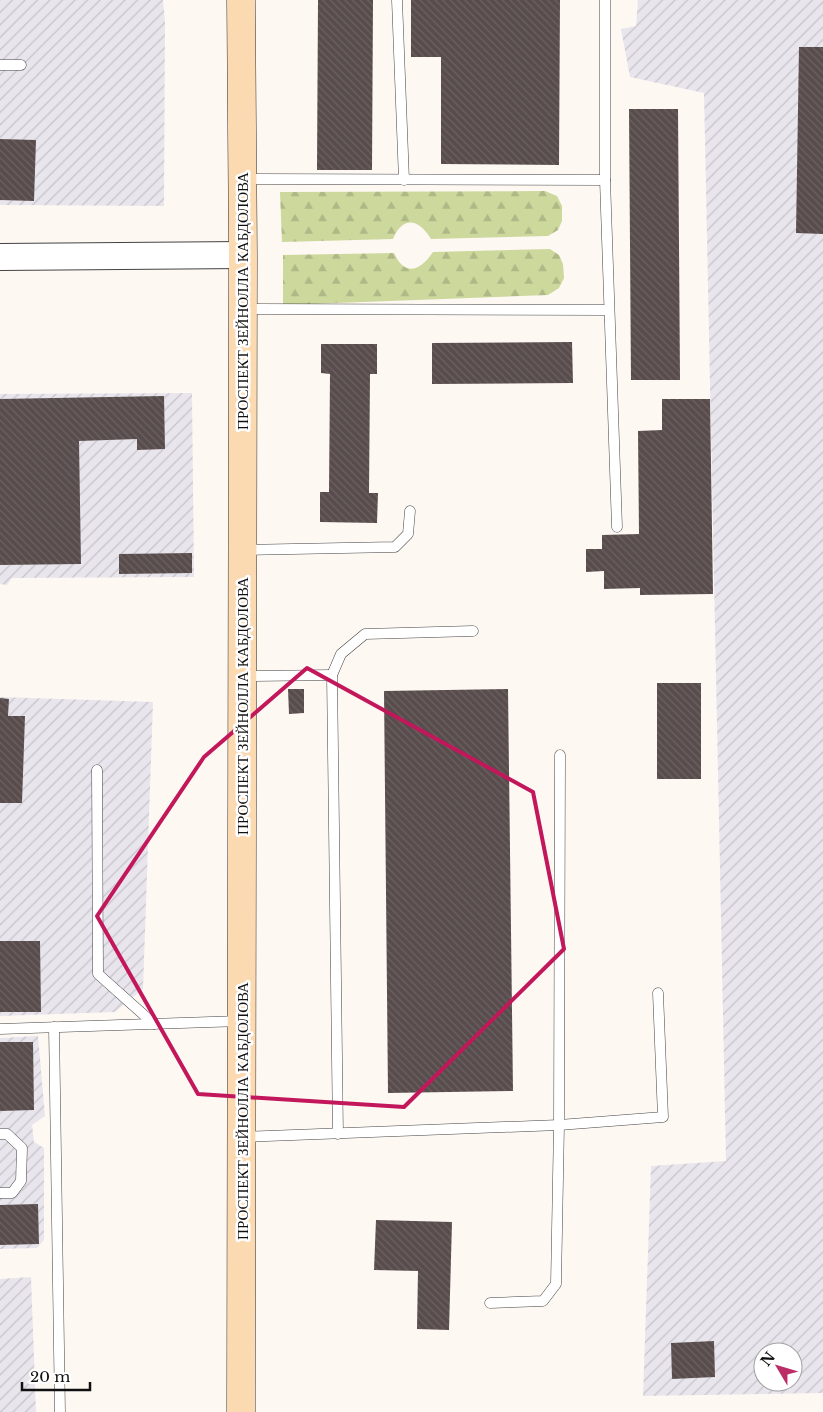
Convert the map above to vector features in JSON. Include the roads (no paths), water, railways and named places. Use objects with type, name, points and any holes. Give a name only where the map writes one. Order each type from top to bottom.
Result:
[{"type":"main road","name":"ПРОСПЕКТ ЗЕЙНОЛЛА КАБДОЛОВА","points":[[241,0],[243,255],[241,1412]]},
{"type":"street","points":[[0,257],[243,255]]},
{"type":"lane","points":[[397,0],[404,180]]},
{"type":"lane","points":[[605,0],[604,180],[617,526]]},
{"type":"lane","points":[[0,65],[21,65]]},
{"type":"lane","points":[[242,179],[604,180]]},
{"type":"lane","points":[[242,309],[609,310]]},
{"type":"lane","points":[[242,550],[395,547],[408,534],[410,511]]},
{"type":"lane","points":[[338,1134],[332,675],[341,654],[365,634],[473,631]]},
{"type":"lane","points":[[242,676],[332,675]]},
{"type":"lane","points":[[490,1303],[543,1301],[556,1284],[559,1124],[560,755]]},
{"type":"lane","points":[[97,770],[98,974],[154,1024]]},
{"type":"lane","points":[[242,1137],[663,1118],[658,993]]},
{"type":"lane","points":[[0,1029],[242,1021]]},
{"type":"lane","points":[[54,1027],[60,1412]]},
{"type":"lane","points":[[0,1134],[6,1134],[22,1148],[21,1181],[12,1193],[0,1193]]}]
